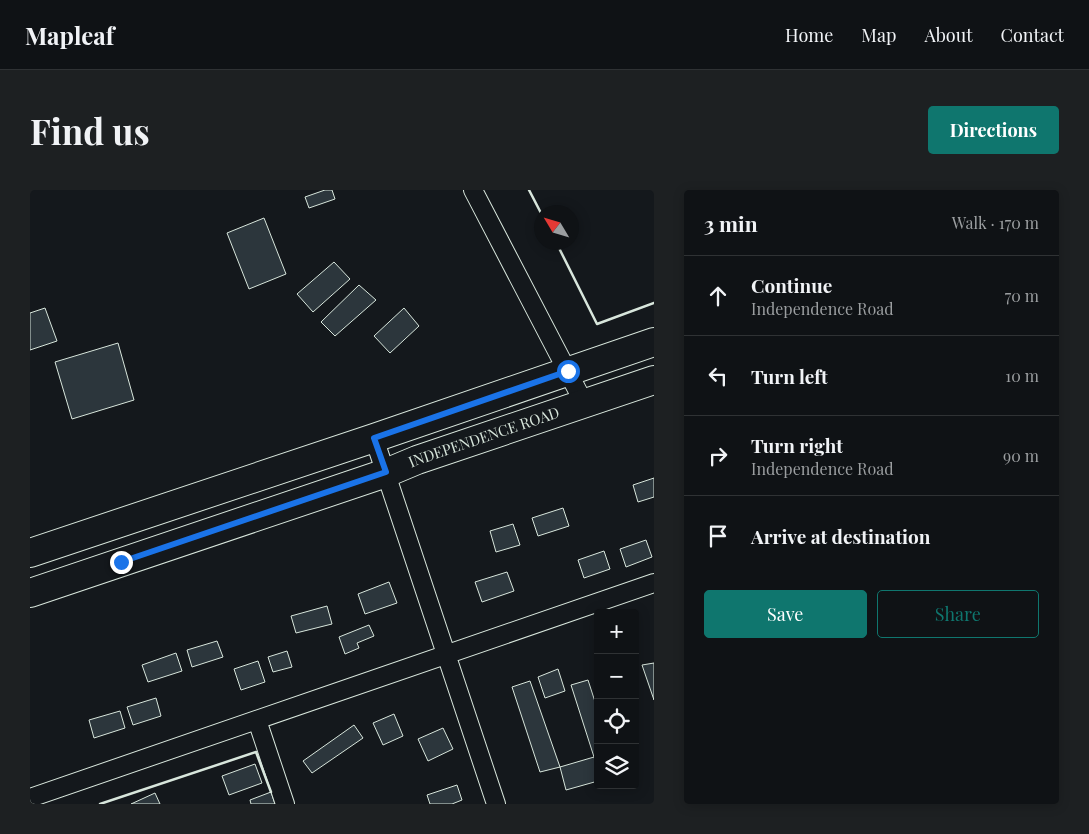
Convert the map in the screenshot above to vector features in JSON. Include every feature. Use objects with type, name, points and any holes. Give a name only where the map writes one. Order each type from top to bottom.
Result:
[{"type":"main road","points":[[30,553],[654,342]]},
{"type":"main road","name":"INDEPENDENCE ROAD","points":[[30,593],[654,380]]},
{"type":"main road","points":[[109,526],[121,562]]},
{"type":"street","points":[[473,190],[584,404]]},
{"type":"street","points":[[374,438],[496,804]]},
{"type":"street","points":[[30,798],[654,583]]},
{"type":"street","points":[[257,720],[285,804]]},
{"type":"building","points":[[325,190],[332,190],[335,199],[309,208],[305,197]]},
{"type":"building","points":[[264,218],[286,274],[249,289],[227,233]]},
{"type":"building","points":[[334,262],[350,279],[313,312],[297,294]]},
{"type":"building","points":[[359,285],[376,300],[335,336],[321,322]]},
{"type":"building","points":[[45,308],[57,341],[30,350],[30,313]]},
{"type":"building","points":[[404,308],[419,326],[390,353],[374,336]]},
{"type":"building","points":[[118,343],[134,400],[72,419],[55,362]]},
{"type":"building","points":[[654,478],[654,497],[638,502],[633,485]]},
{"type":"building","points":[[563,508],[569,526],[538,536],[532,518]]},
{"type":"building","points":[[513,524],[520,545],[496,552],[490,531]]},
{"type":"building","points":[[646,540],[652,557],[626,567],[620,549]]},
{"type":"building","points":[[604,551],[610,569],[584,578],[578,560]]},
{"type":"building","points":[[507,572],[514,591],[482,602],[475,582]]},
{"type":"building","points":[[389,582],[397,603],[365,614],[358,594]]},
{"type":"building","points":[[327,606],[332,624],[296,633],[291,616]]},
{"type":"building","points":[[369,625],[374,636],[357,643],[359,648],[345,654],[339,637]]},
{"type":"building","points":[[217,641],[223,657],[192,667],[187,650]]},
{"type":"building","points":[[287,651],[292,667],[273,672],[268,657]]},
{"type":"building","points":[[176,653],[182,671],[148,682],[142,665]]},
{"type":"building","points":[[258,661],[265,682],[241,690],[234,669]]},
{"type":"building","points":[[654,663],[654,700],[642,665]]},
{"type":"building","points":[[558,669],[565,691],[545,698],[538,677]]},
{"type":"building","points":[[588,680],[594,699],[594,757],[571,685]]},
{"type":"building","points":[[530,681],[560,767],[540,772],[512,687]]},
{"type":"building","points":[[156,698],[161,716],[133,725],[127,707]]},
{"type":"building","points":[[120,711],[125,728],[94,738],[89,720]]},
{"type":"building","points":[[394,714],[403,736],[383,745],[373,723]]},
{"type":"building","points":[[354,725],[363,738],[312,773],[303,761]]},
{"type":"building","points":[[443,728],[453,749],[428,761],[418,739]]},
{"type":"building","points":[[594,757],[594,782],[566,790],[560,767]]},
{"type":"building","points":[[255,764],[262,783],[229,795],[222,776]]},
{"type":"building","points":[[457,785],[462,800],[452,804],[430,804],[427,795]]},
{"type":"building","points":[[271,792],[275,804],[251,804],[250,800]]},
{"type":"building","points":[[155,793],[160,804],[131,804]]},
{"type":"wall","points":[[529,190],[537,205]]},
{"type":"wall","points":[[560,250],[597,324],[654,303]]},
{"type":"wall","points":[[100,804],[256,752],[271,792]]},
{"type":"route","points":[[121,562],[386,472],[374,438],[568,371]]}]
